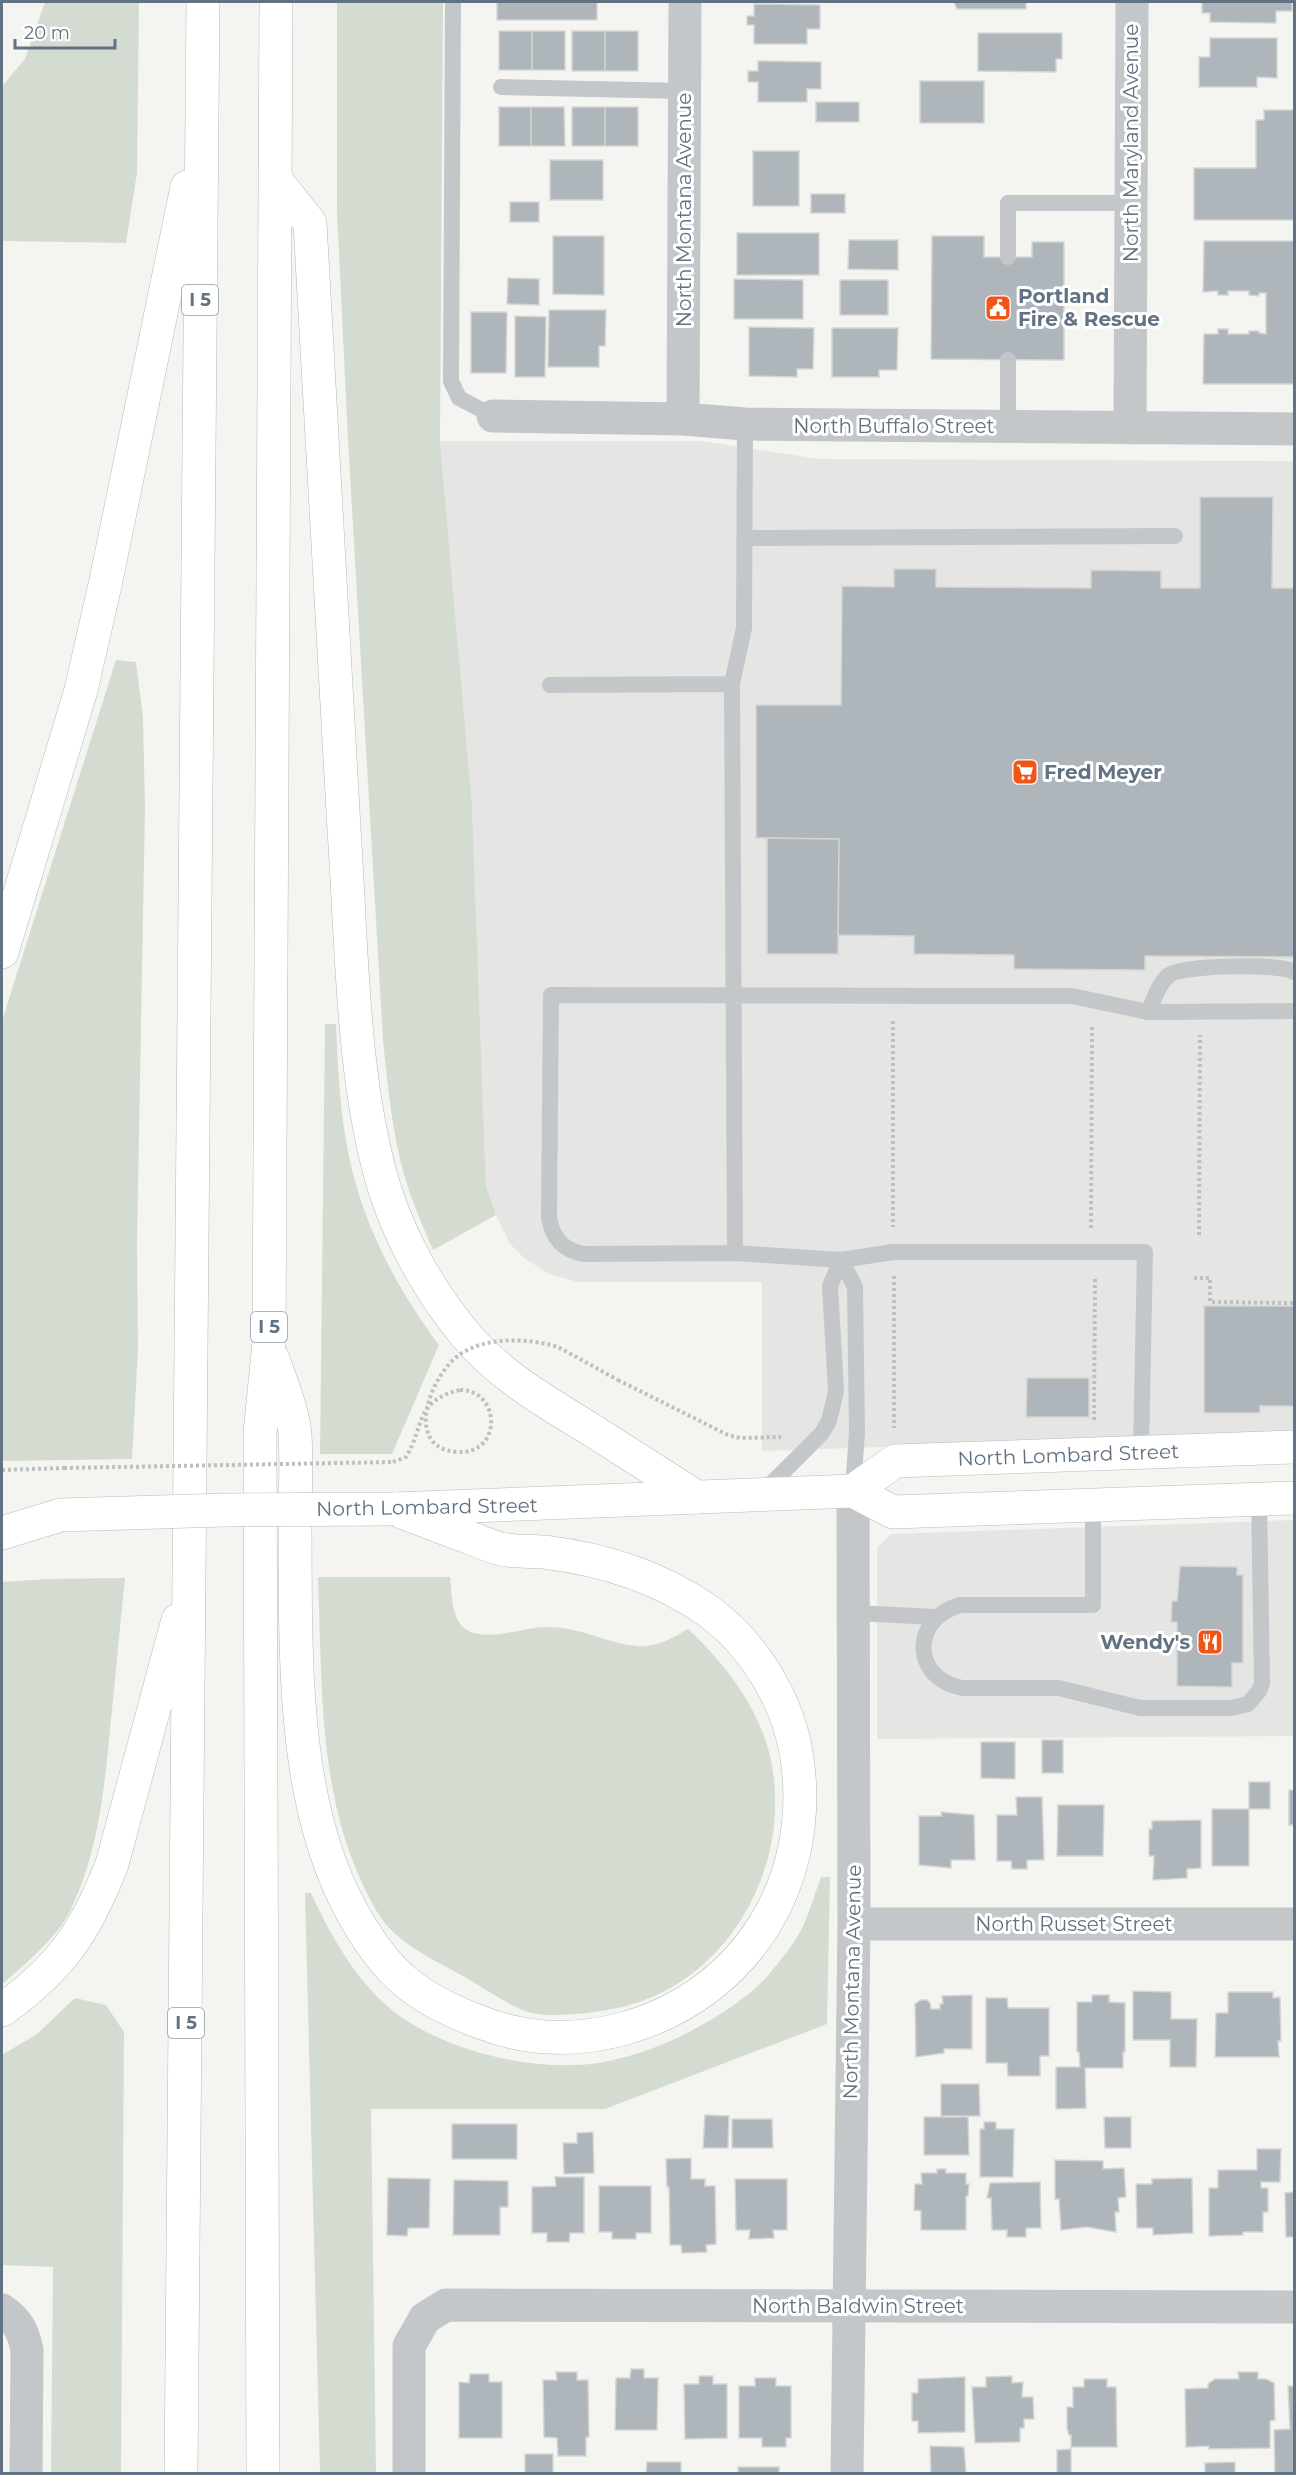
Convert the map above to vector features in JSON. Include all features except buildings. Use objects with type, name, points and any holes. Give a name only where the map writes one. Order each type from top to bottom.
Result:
[{"type":"main road","name":"I 5","points":[[181,2474],[191,1572],[203,2]]},
{"type":"main road","name":"I 5","points":[[263,2474],[260,1433],[269,1342],[276,2]]},
{"type":"main road","points":[[2,952],[81,690],[105,585],[202,112]]},
{"type":"main road","points":[[275,179],[310,223],[329,591],[356,1020],[375,1151],[386,1191],[416,1260],[439,1300],[465,1335],[499,1369],[532,1393],[696,1497]]},
{"type":"main road","points":[[269,1342],[295,1432],[299,1688],[306,1761],[316,1825],[332,1873],[371,1943],[397,1974],[423,1994],[458,2014],[493,2028],[535,2037],[569,2038],[600,2035],[645,2022],[685,2004],[715,1982],[746,1951],[771,1914],[786,1883],[795,1851],[800,1816],[800,1779],[794,1742],[782,1707],[763,1671],[729,1628],[709,1612],[682,1594],[641,1575],[570,1557],[501,1549],[394,1509]]},
{"type":"main road","name":"North Lombard Street","points":[[853,1491],[895,1461],[1294,1447]]},
{"type":"main road","name":"North Lombard Street","points":[[2,1514],[394,1509],[853,1491],[893,1512],[1294,1498]]},
{"type":"main road","points":[[2,1533],[61,1515]]},
{"type":"main road","points":[[2,2010],[32,1988],[62,1956],[80,1934],[97,1903],[112,1864],[191,1572]]},
{"type":"street","name":"North Montana Avenue","points":[[684,419],[685,2]]},
{"type":"street","name":"North Maryland Avenue","points":[[1130,428],[1131,2]]},
{"type":"street","name":"North Buffalo Street","points":[[494,416],[684,419],[745,424],[1294,429]]},
{"type":"street","name":"North Montana Avenue","points":[[846,2474],[854,1924],[853,1491]]},
{"type":"street","name":"North Russet Street","points":[[854,1924],[1294,1924]]},
{"type":"street","name":"North Baldwin Street","points":[[409,2474],[409,2346],[424,2318],[446,2306],[1294,2307]]},
{"type":"street","points":[[8,2314],[22,2331],[27,2350],[26,2474]]},
{"type":"lane","points":[[453,2],[451,381],[459,398],[494,416]]},
{"type":"lane","points":[[501,87],[685,91]]},
{"type":"lane","points":[[1008,257],[1008,203],[1131,203]]},
{"type":"lane","points":[[1008,360],[1008,426]]},
{"type":"lane","points":[[735,1253],[732,684],[744,628],[745,424]]},
{"type":"lane","points":[[744,538],[1175,536]]},
{"type":"lane","points":[[550,685],[732,684]]},
{"type":"lane","points":[[1148,1012],[1160,987],[1168,976],[1177,971],[1230,967],[1290,969],[1294,972]]},
{"type":"lane","points":[[1141,1452],[1145,1252],[894,1252],[841,1260],[735,1253],[584,1254],[573,1252],[555,1238],[550,1228],[549,1217],[551,995],[1072,996],[1148,1012],[1294,1011]]},
{"type":"lane","points":[[841,1260],[855,1287],[857,1432],[853,1491]]},
{"type":"lane","points":[[761,1494],[822,1433],[829,1421],[836,1391],[830,1286],[841,1260]]},
{"type":"lane","points":[[1092,1505],[1093,1605],[960,1605],[947,1609],[935,1617],[923,1641],[924,1655],[933,1673],[949,1686],[1059,1688],[1140,1708],[1240,1707],[1254,1698],[1262,1683],[1259,1499]]},
{"type":"lane","points":[[853,1613],[935,1617]]},
{"type":"path","points":[[1090,1235],[1092,1022],[1095,1001]]},
{"type":"path","points":[[1199,1235],[1200,1012]]},
{"type":"path","points":[[1094,1454],[1095,1278]]},
{"type":"path","points":[[1194,1278],[1210,1278],[1210,1302],[1294,1303]]},
{"type":"path","points":[[2,1470],[393,1462],[406,1457],[424,1412],[439,1398],[460,1390],[478,1394],[489,1410],[492,1421],[491,1430],[486,1440],[478,1448],[459,1452],[447,1450],[434,1441],[426,1425],[426,1414],[434,1388],[453,1360],[472,1349],[510,1341],[547,1344],[566,1351],[618,1380],[728,1435],[740,1438]]},
{"type":"shaded area","points":[[45,2],[139,2],[137,173],[126,243],[3,241],[2,86],[25,59]]},
{"type":"shaded area","points":[[337,2],[443,2],[440,441],[472,805],[486,1186],[496,1215],[433,1250],[410,1194],[400,1159],[383,1040],[337,212]]},
{"type":"shaded area","points":[[440,441],[702,441],[819,459],[1294,461],[1294,1433],[762,1451],[762,1282],[578,1282],[549,1274],[524,1258],[510,1244],[496,1215],[486,1186],[472,805]]},
{"type":"shaded area","points":[[116,660],[136,662],[143,717],[145,807],[137,1242],[138,1349],[132,1459],[2,1461],[2,1021]]},
{"type":"shaded area","points":[[325,1024],[336,1024],[344,1127],[350,1161],[364,1211],[397,1281],[439,1345],[392,1454],[320,1454]]},
{"type":"shaded area","points":[[1294,1520],[1294,1736],[877,1739],[877,1548],[891,1534]]},
{"type":"shaded area","points":[[318,1577],[450,1577],[458,1621],[470,1631],[479,1634],[502,1634],[558,1627],[614,1642],[643,1646],[664,1642],[688,1629],[726,1670],[756,1717],[769,1752],[775,1794],[773,1836],[762,1876],[745,1914],[720,1947],[690,1975],[654,1996],[604,2011],[545,2015],[525,2011],[509,2004],[418,1951],[393,1932],[378,1913],[359,1876],[336,1804],[325,1729]]},
{"type":"shaded area","points":[[125,1578],[103,1793],[88,1866],[70,1911],[58,1930],[30,1960],[2,1984],[2,1582]]},
{"type":"shaded area","points":[[821,1877],[830,1877],[827,2024],[605,2109],[371,2109],[376,2473],[320,2473],[305,1893],[311,1893],[348,1961],[372,1991],[401,2017],[423,2030],[474,2051],[529,2063],[584,2065],[623,2058],[663,2044],[702,2025],[758,1986],[797,1937]]},
{"type":"shaded area","points":[[75,1998],[106,2005],[124,2032],[121,2473],[51,2473],[53,2267],[2,2265],[2,2055],[37,2034]]},
{"type":"place","name":"Portland Fire & Rescue","points":[[998,308]]},
{"type":"place","name":"Fred Meyer","points":[[1025,772]]},
{"type":"place","name":"Wendy's","points":[[1210,1642]]}]
